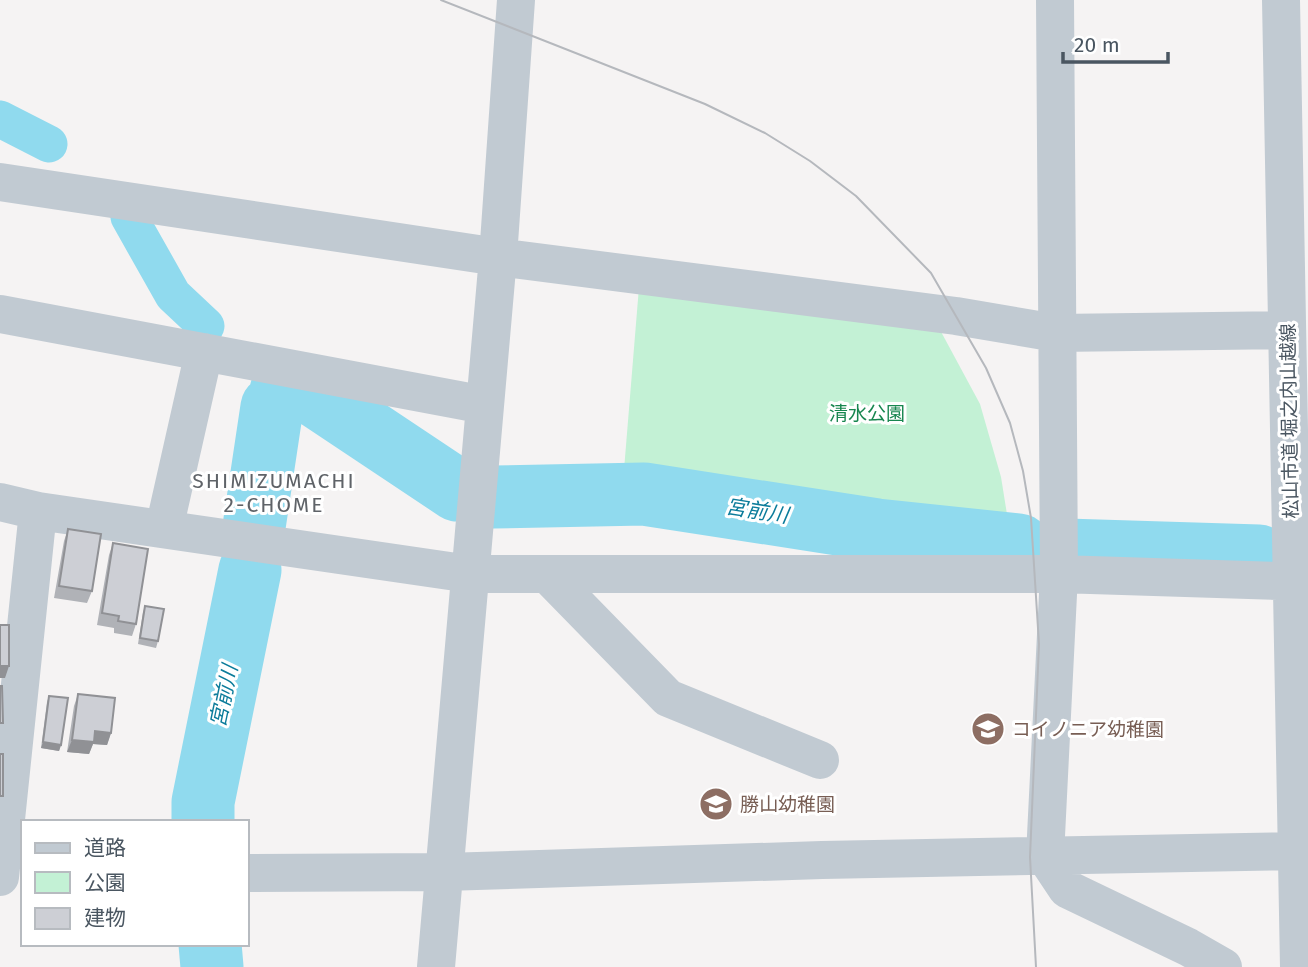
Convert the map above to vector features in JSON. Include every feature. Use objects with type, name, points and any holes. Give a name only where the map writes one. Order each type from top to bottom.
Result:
[{"type":"street","points":[[436,967],[498,257],[516,0]]},
{"type":"street","points":[[1055,0],[1059,575],[1045,856],[1067,889],[1188,947],[1223,967]]},
{"type":"street","name":"松山市道 堀之内山越線","points":[[1281,0],[1287,330],[1300,582],[1297,851],[1299,967]]},
{"type":"street","points":[[0,182],[498,257],[956,316],[1056,333],[1287,330]]},
{"type":"street","points":[[0,314],[485,404]]},
{"type":"street","points":[[164,529],[204,352]]},
{"type":"street","points":[[0,502],[38,511],[470,574],[1059,575],[1300,582]]},
{"type":"street","points":[[21,876],[0,876],[38,511]]},
{"type":"street","points":[[547,574],[668,698],[820,760]]},
{"type":"street","points":[[248,873],[444,872],[822,860],[1297,851]]},
{"type":"green space","name":"清水公園","points":[[639,287],[939,328],[980,404],[1001,477],[1010,533],[623,482]]},
{"type":"building","points":[[68,529],[101,534],[92,591],[59,586]]},
{"type":"building","points":[[113,543],[148,549],[136,624],[118,621],[119,616],[102,613]]},
{"type":"building","points":[[145,606],[164,609],[158,641],[140,638]]},
{"type":"building","points":[[0,625],[9,625],[9,666],[0,666]]},
{"type":"building","points":[[2,686],[3,723],[0,723]]},
{"type":"building","points":[[78,694],[115,698],[111,733],[95,731],[94,742],[72,740]]},
{"type":"building","points":[[49,696],[68,698],[61,745],[43,742]]},
{"type":"building","points":[[0,754],[3,754],[3,796],[0,796]]},
{"type":"waterway","points":[[0,119],[49,144]]},
{"type":"waterway","points":[[129,217],[173,295],[206,326]]},
{"type":"waterway","name":"宮前川","points":[[281,391],[307,390],[457,490]]},
{"type":"waterway","name":"宮前川","points":[[254,527],[272,407]]},
{"type":"waterway","name":"宮前川","points":[[493,497],[644,494],[877,530],[1019,545]]},
{"type":"waterway","name":"宮前川","points":[[1066,550],[1259,556]]},
{"type":"waterway","name":"宮前川","points":[[203,820],[203,802],[250,570]]},
{"type":"waterway","name":"宮前川","points":[[210,946],[212,967]]},
{"type":"tram line","points":[[441,0],[705,104],[765,133],[810,161],[856,196],[931,273],[986,368],[1010,423],[1023,471],[1031,518],[1039,644],[1030,857],[1036,967]]},
{"type":"place","name":"コイノニア幼稚園","points":[[988,729]]},
{"type":"place","name":"勝山幼稚園","points":[[716,804]]},
{"type":"district","name":"SHIMIZUMACHI 2-CHOME","points":[[274,493]]}]
